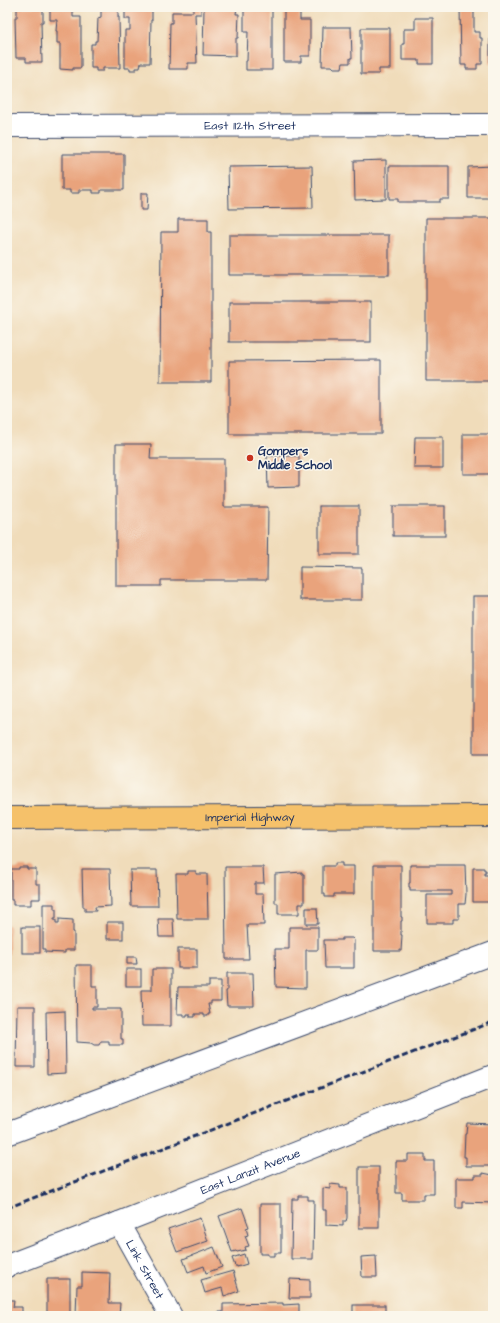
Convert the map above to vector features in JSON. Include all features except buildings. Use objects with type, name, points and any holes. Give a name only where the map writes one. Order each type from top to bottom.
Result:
[{"type":"main road","name":"Imperial Highway","points":[[7,818],[493,816]]},
{"type":"street","name":"East 112th Street","points":[[7,126],[493,125]]},
{"type":"street","points":[[9,1132],[493,953]]},
{"type":"street","name":"East Lanzit Avenue","points":[[7,1266],[118,1224],[493,1076]]},
{"type":"street","name":"Link Street","points":[[118,1224],[171,1316]]},
{"type":"railway","points":[[7,1208],[493,1022]]},
{"type":"place","name":"Gompers Middle School","points":[[250,458]]}]
